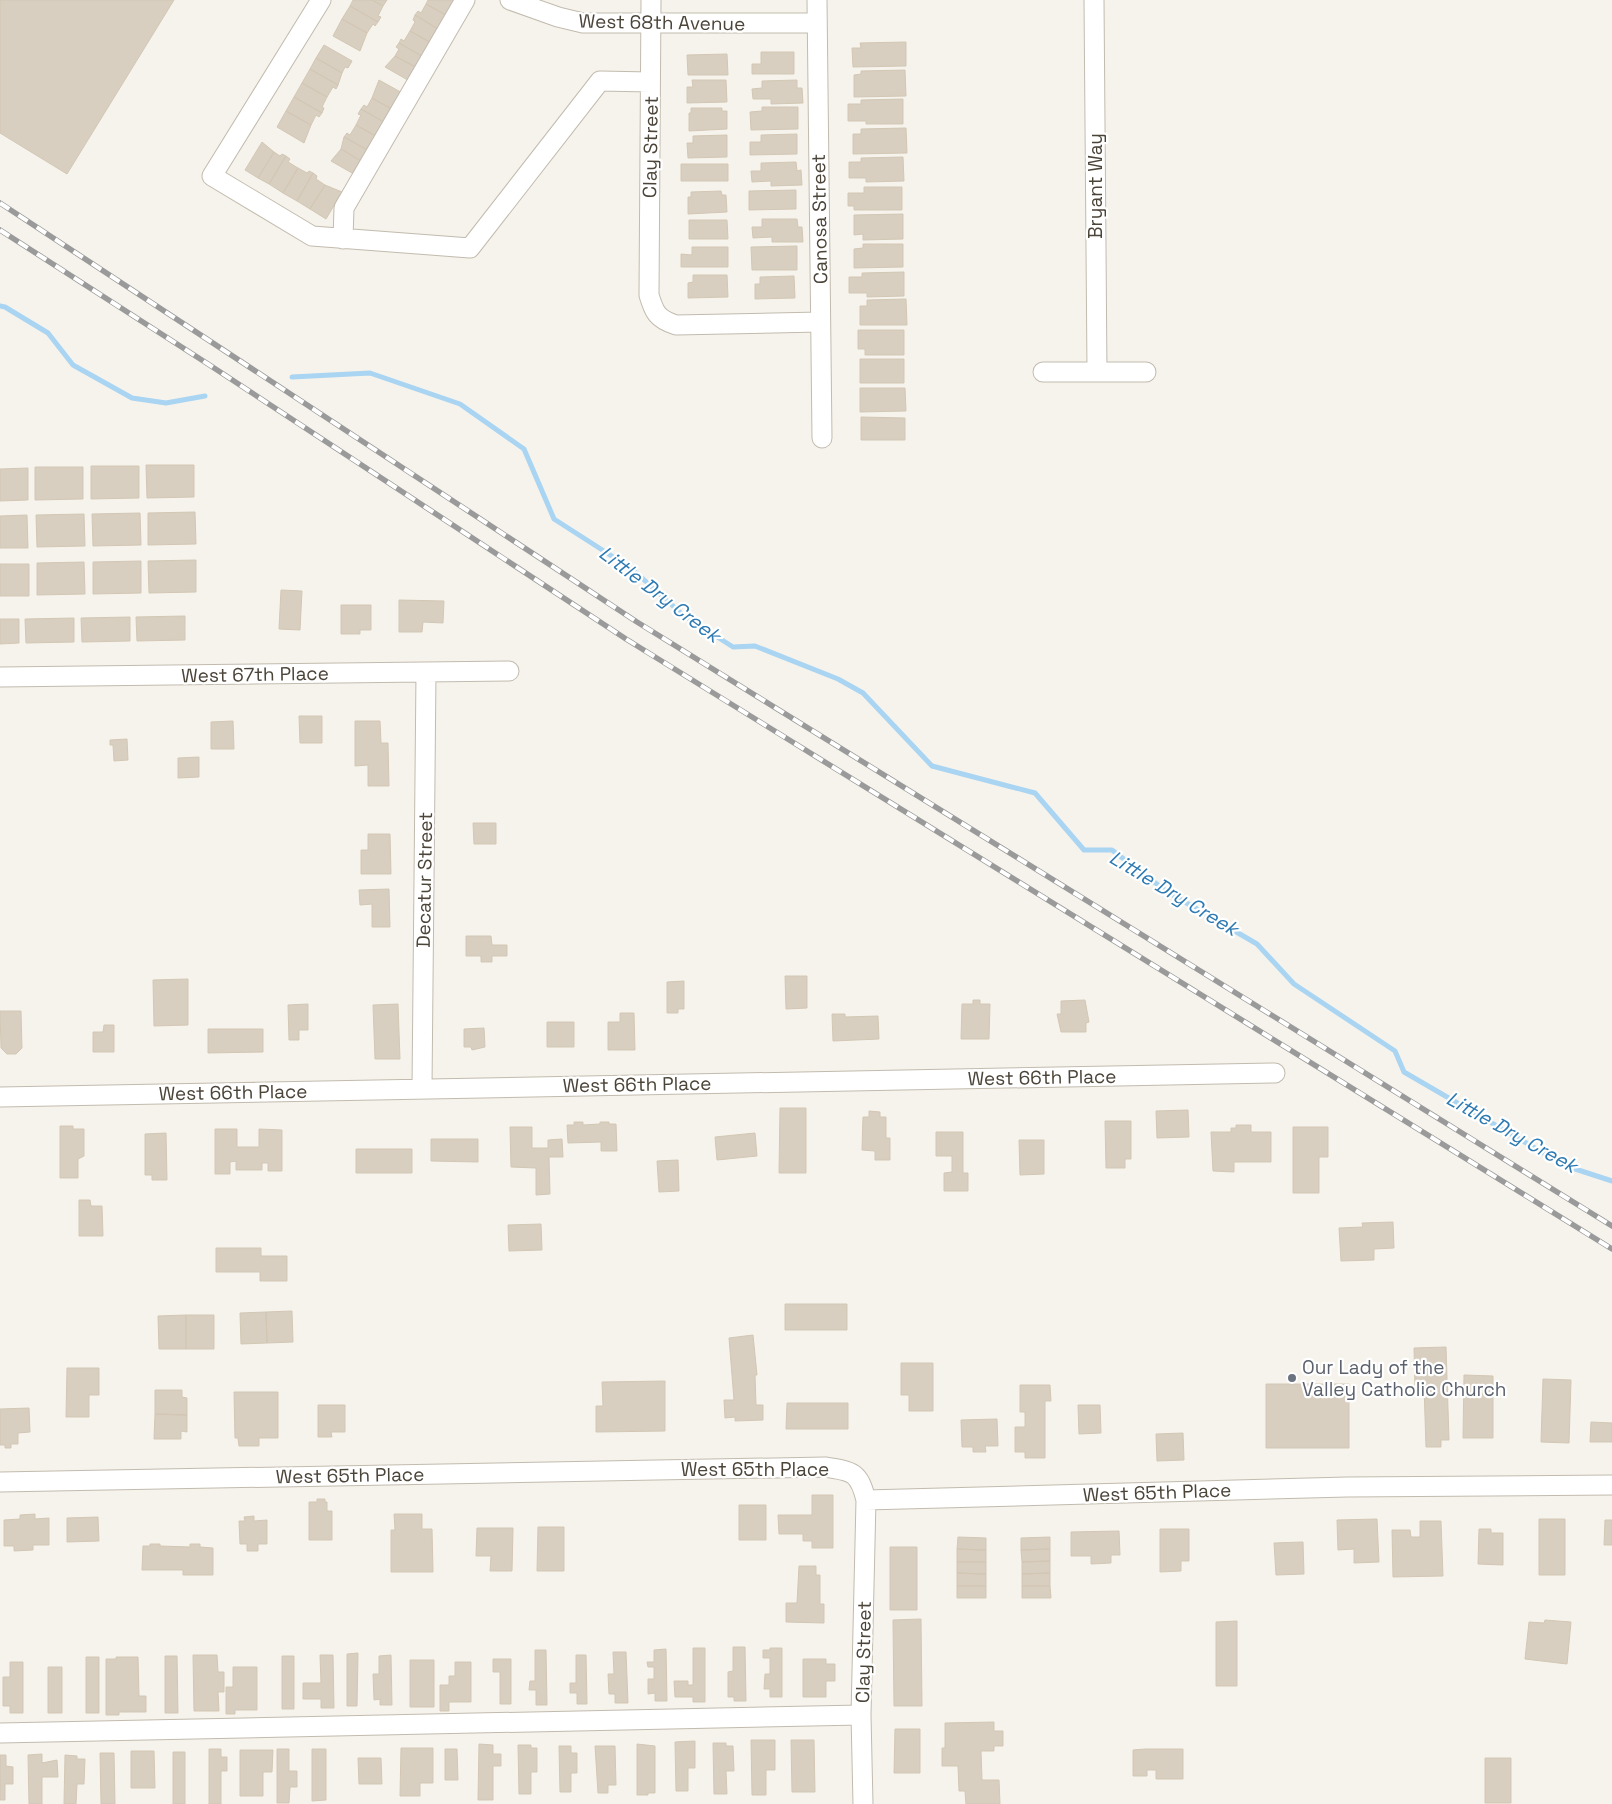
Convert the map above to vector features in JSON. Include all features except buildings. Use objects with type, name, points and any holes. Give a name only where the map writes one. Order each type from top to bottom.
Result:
[{"type":"street","points":[[321,0],[212,176],[312,236],[470,248],[600,81],[650,82]]},
{"type":"street","points":[[343,239],[344,208],[466,0]]},
{"type":"street","name":"West 68th Avenue","points":[[510,0],[583,23],[651,25],[817,23]]},
{"type":"street","name":"Clay Street","points":[[651,0],[649,294],[654,312],[666,322],[676,325],[820,322]]},
{"type":"street","name":"Canosa Street","points":[[817,0],[822,438]]},
{"type":"street","name":"Bryant Way","points":[[1094,0],[1097,372]]},
{"type":"street","points":[[1043,372],[1146,372]]},
{"type":"street","name":"West 67th Place","points":[[0,678],[509,671]]},
{"type":"street","name":"Decatur Street","points":[[422,1088],[426,672]]},
{"type":"street","name":"West 66th Place","points":[[0,1098],[422,1088],[1275,1073]]},
{"type":"street","name":"West 65th Place","points":[[0,1482],[826,1467],[854,1474],[861,1480],[866,1500],[1347,1487],[1612,1485]]},
{"type":"street","name":"Clay Street","points":[[863,1804],[861,1715],[866,1500]]},
{"type":"street","points":[[0,1733],[861,1715]]},
{"type":"waterway","name":"Little Dry Creek","points":[[0,306],[5,307],[48,333],[73,365],[132,398],[166,403],[205,396]]},
{"type":"waterway","name":"Little Dry Creek","points":[[292,377],[370,373],[460,404],[524,449],[554,519],[632,569],[683,615],[733,647],[755,646],[838,679],[863,693],[932,766],[1035,793],[1084,850],[1112,850],[1166,891],[1257,944],[1294,984],[1395,1051],[1404,1072],[1566,1166],[1612,1181]]},
{"type":"railway","points":[[0,203],[637,622],[1612,1226]]},
{"type":"railway","points":[[0,230],[208,364],[626,639],[1612,1249]]},
{"type":"place","name":"Our Lady of the Valley Catholic Church","points":[[1292,1378]]}]
